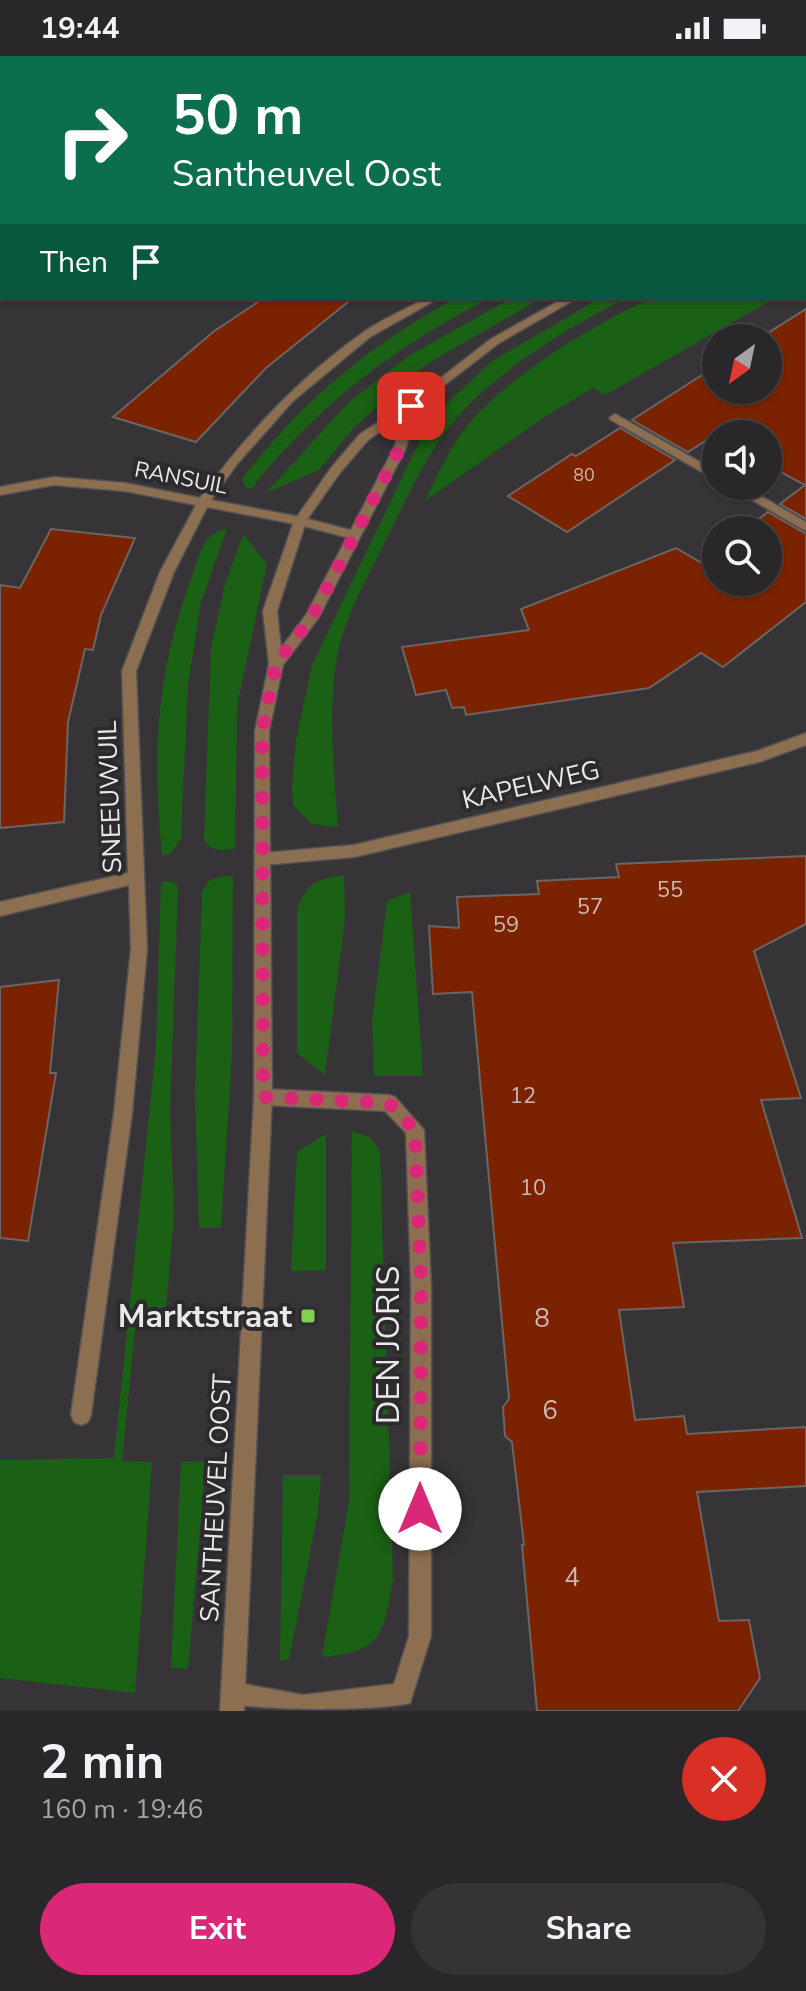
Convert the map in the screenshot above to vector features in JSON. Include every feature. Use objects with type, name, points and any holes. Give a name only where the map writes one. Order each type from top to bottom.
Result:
[{"type":"street","name":"SNEEUWUIL","points":[[81,1415],[135,1008],[139,949],[129,671],[167,572],[204,501],[233,461],[289,399],[366,335],[430,300]]},
{"type":"street","name":"SANTHEUVEL OOST","points":[[233,1703],[263,1097],[262,731],[276,664],[270,611],[300,521],[335,471],[364,437],[411,406],[495,341],[568,300]]},
{"type":"street","name":"SANTHEUVEL OOST","points":[[276,664],[312,617],[400,448],[411,406]]},
{"type":"street","points":[[615,418],[702,468]]},
{"type":"street","name":"RANSUIL","points":[[0,491],[54,481],[125,487],[300,521],[353,535]]},
{"type":"street","points":[[759,500],[806,527]]},
{"type":"street","name":"KAPELWEG","points":[[263,859],[354,851],[759,756],[806,739]]},
{"type":"street","points":[[0,909],[137,877]]},
{"type":"street","name":"DEN JORIS","points":[[233,1703],[303,1707],[402,1695],[420,1636],[421,1286],[415,1130],[389,1103],[263,1097]]},
{"type":"green space","points":[[453,300],[486,300],[422,336],[360,380],[303,431],[251,489],[246,488],[242,479],[313,400],[395,334]]},
{"type":"green space","points":[[508,300],[539,300],[427,364],[355,426],[319,470],[266,493],[349,402],[410,355]]},
{"type":"green space","points":[[597,300],[624,300],[553,339],[503,375],[460,414],[435,447],[346,624],[338,652],[332,717],[338,827],[312,824],[293,805],[292,786],[296,740],[312,665],[419,442],[443,407],[492,361]]},
{"type":"green space","points":[[649,300],[771,300],[729,324],[702,324],[702,340],[605,395],[593,388],[546,416],[425,501],[457,440],[487,404],[531,368],[609,320]]},
{"type":"green space","points":[[227,529],[201,602],[188,684],[181,839],[171,853],[162,856],[158,747],[164,679],[180,611],[198,559],[208,539]]},
{"type":"green space","points":[[243,534],[267,564],[237,706],[235,849],[221,850],[210,847],[204,840],[211,648],[225,585]]},
{"type":"green space","points":[[233,876],[232,1053],[221,1228],[199,1228],[195,1093],[202,893],[213,879]]},
{"type":"green space","points":[[344,876],[345,918],[325,1075],[297,1053],[297,909],[314,884],[327,878]]},
{"type":"green space","points":[[161,882],[177,884],[178,889],[170,1111],[174,1217],[166,1308],[137,1309],[122,1461],[152,1462],[135,1693],[0,1678],[0,1460],[114,1458],[156,1047]]},
{"type":"green space","points":[[410,892],[423,1076],[374,1076],[372,1022],[387,901]]},
{"type":"green space","points":[[352,1132],[369,1138],[380,1152],[393,1579],[387,1614],[377,1637],[357,1650],[322,1657],[349,1501]]},
{"type":"green space","points":[[326,1134],[326,1270],[291,1271],[297,1152]]},
{"type":"green space","points":[[206,1461],[188,1669],[171,1668],[181,1462]]},
{"type":"green space","points":[[283,1475],[321,1475],[318,1512],[289,1660],[280,1661]]},
{"type":"building","points":[[261,300],[351,300],[266,368],[196,442],[113,417],[213,332]]},
{"type":"building","points":[[806,309],[806,519],[780,504],[805,485],[782,473],[782,420],[702,420],[702,443],[688,452],[632,420],[702,375],[702,404],[782,404],[782,324]]},
{"type":"building","points":[[620,428],[675,460],[567,532],[508,496],[572,454],[576,456]]},
{"type":"building","points":[[782,520],[806,534],[806,602],[723,667],[701,653],[649,688],[466,715],[464,707],[452,708],[446,690],[416,695],[402,647],[529,630],[521,609],[676,548],[702,561],[702,596],[782,596]]},
{"type":"building","points":[[51,529],[135,538],[101,615],[93,650],[85,649],[68,722],[64,822],[0,828],[0,585],[20,588]]},
{"type":"building","points":[[806,856],[806,924],[754,951],[801,1098],[761,1100],[802,1238],[673,1243],[684,1307],[619,1310],[635,1420],[684,1416],[687,1434],[806,1427],[806,1486],[697,1492],[719,1621],[749,1620],[760,1678],[738,1711],[537,1711],[524,1545],[512,1442],[505,1436],[503,1407],[509,1399],[472,992],[433,994],[429,926],[459,928],[457,897],[539,894],[537,881],[619,877],[616,864]]},
{"type":"building","points":[[59,980],[50,1073],[56,1073],[28,1241],[0,1238],[0,987]]},
{"type":"place","name":"Marktstraat","points":[[308,1316]]},
{"type":"route","points":[[411,406],[400,448],[312,617],[276,664],[262,731],[263,1097],[389,1103],[415,1130],[421,1286],[420,1509]]}]
